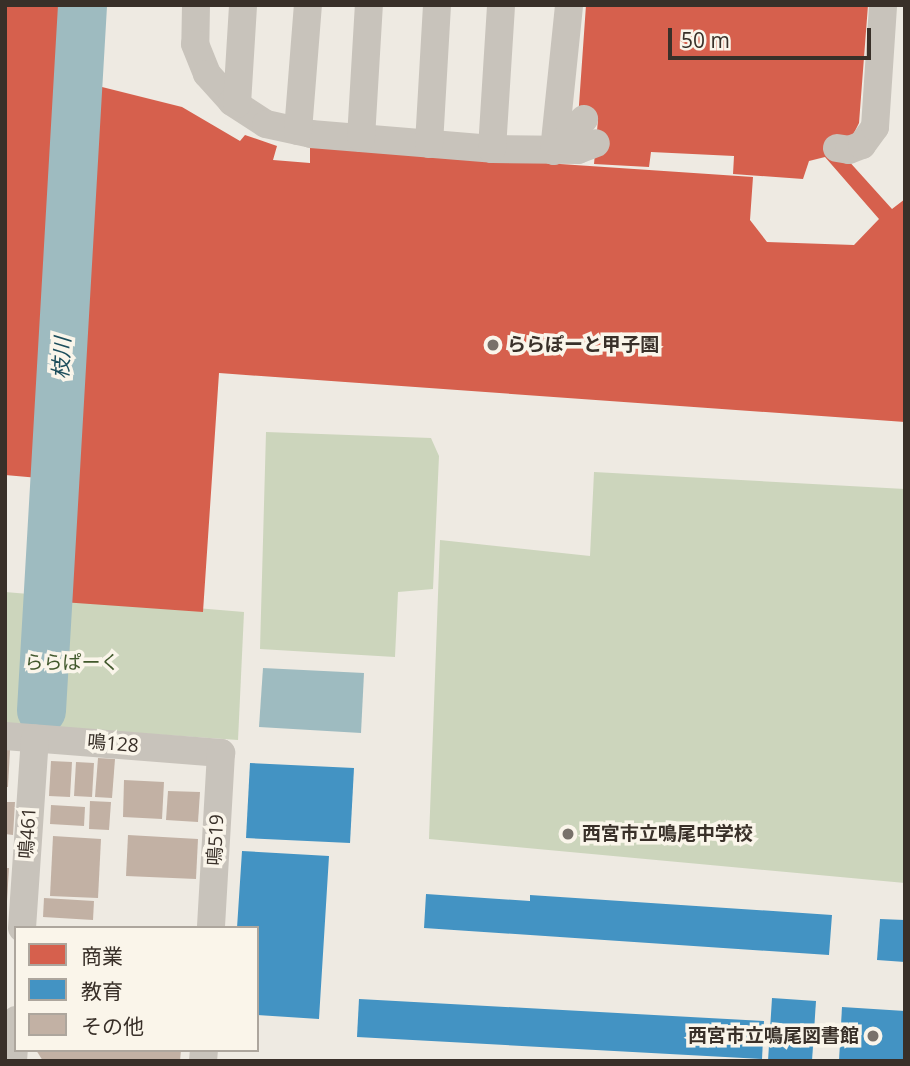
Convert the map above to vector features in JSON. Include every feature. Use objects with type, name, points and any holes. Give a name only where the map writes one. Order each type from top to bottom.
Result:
[{"type":"street","points":[[196,5],[195,44],[207,75],[237,104],[266,124],[298,131],[361,138],[492,149],[554,151],[578,150],[590,131]]},
{"type":"street","points":[[237,104],[243,5]]},
{"type":"street","points":[[298,131],[308,5]]},
{"type":"street","points":[[361,138],[369,5]]},
{"type":"street","points":[[429,144],[437,5]]},
{"type":"street","points":[[492,149],[502,5]]},
{"type":"street","points":[[554,151],[569,5]]},
{"type":"street","points":[[837,148],[862,145],[875,127],[883,5]]},
{"type":"street","name":"鳴128","points":[[5,736],[221,753]]},
{"type":"street","name":"鳴461","points":[[22,926],[16,849],[35,738]]},
{"type":"street","name":"鳴519","points":[[211,926],[221,753]]},
{"type":"green space","points":[[266,432],[431,438],[439,456],[433,589],[398,592],[395,657],[260,649]]},
{"type":"green space","points":[[594,472],[905,489],[905,883],[429,839],[440,540],[590,556]]},
{"type":"green space","name":"ららぱーく","points":[[5,592],[244,612],[238,740],[5,724]]},
{"type":"water","points":[[263,668],[364,673],[361,733],[259,727]]},
{"type":"building: 商業","name":"ららぽーと甲子園","points":[[5,5],[76,5],[67,119],[97,120],[98,86],[182,107],[240,141],[245,135],[277,146],[273,160],[310,163],[310,147],[753,177],[750,220],[767,242],[854,245],[879,219],[825,157],[809,161],[803,179],[733,174],[734,156],[651,152],[649,167],[594,164],[598,120],[578,119],[586,5],[868,5],[859,123],[851,139],[837,148],[892,209],[905,199],[905,422],[219,373],[203,612],[62,602],[83,318],[50,315],[39,478],[5,475]],"holes":[[[59,192],[90,194],[82,295],[52,293]]]},
{"type":"building: 教育","points":[[250,763],[354,768],[350,843],[246,838]]},
{"type":"building: 教育","points":[[242,851],[329,856],[319,1019],[259,1015],[259,926],[237,926]]},
{"type":"building: 教育","points":[[426,894],[530,901],[530,895],[832,915],[829,955],[424,928]]},
{"type":"building: 教育","points":[[880,919],[905,920],[905,962],[877,960]]},
{"type":"building: 教育","points":[[772,998],[816,1001],[812,1061],[768,1061]]},
{"type":"building: 教育","points":[[359,999],[764,1021],[762,1059],[357,1037]]},
{"type":"building: 教育","name":"西宮市立鳴尾図書館","points":[[842,1007],[905,1011],[905,1061],[839,1061]]},
{"type":"building: その他","points":[[5,749],[10,750],[8,787],[5,787]]},
{"type":"building: その他","points":[[98,758],[115,759],[112,798],[95,797]]},
{"type":"building: その他","points":[[51,761],[72,762],[70,797],[49,796]]},
{"type":"building: その他","points":[[76,762],[94,763],[92,797],[74,796]]},
{"type":"building: その他","points":[[124,780],[164,782],[162,819],[123,817]]},
{"type":"building: その他","points":[[168,791],[200,792],[198,822],[166,820]]},
{"type":"building: その他","points":[[90,801],[111,802],[109,830],[89,829]]},
{"type":"building: その他","points":[[5,802],[15,802],[13,835],[5,834]]},
{"type":"building: その他","points":[[51,805],[85,807],[84,826],[50,824]]},
{"type":"building: その他","points":[[128,835],[198,839],[196,879],[126,876]]},
{"type":"building: その他","points":[[53,836],[101,839],[98,898],[50,896]]},
{"type":"building: その他","points":[[5,868],[9,868],[7,901],[5,900]]},
{"type":"building: その他","points":[[44,898],[94,901],[93,920],[43,917]]},
{"type":"building: その他","points":[[37,1052],[181,1052],[180,1061],[43,1061]]},
{"type":"waterway","name":"枝川","points":[[41,710],[82,5]]},
{"type":"place","name":"ららぽーと甲子園","points":[[493,345]]},
{"type":"place","name":"西宮市立鳴尾中学校","points":[[568,834]]},
{"type":"place","name":"西宮市立鳴尾図書館","points":[[873,1036]]}]
